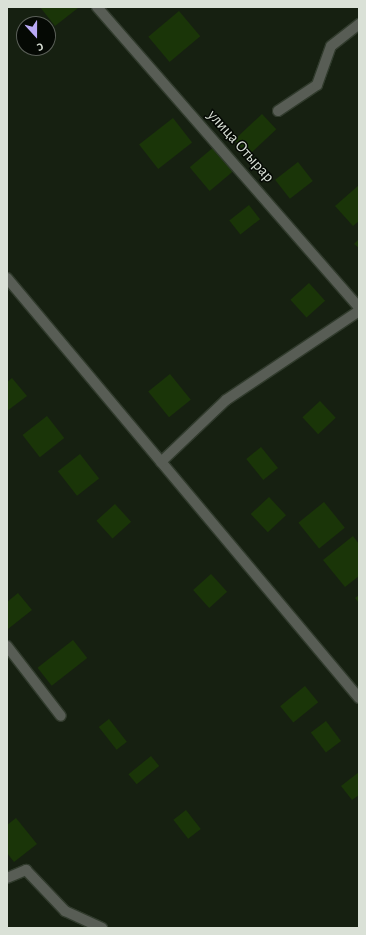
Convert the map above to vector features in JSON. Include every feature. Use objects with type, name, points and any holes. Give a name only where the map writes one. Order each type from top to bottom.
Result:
[{"type":"street","name":"улица Отырар","points":[[97,7],[359,307]]},
{"type":"street","points":[[278,111],[317,85],[331,46],[359,24]]},
{"type":"street","points":[[7,278],[359,698]]},
{"type":"street","points":[[161,462],[226,400],[359,311]]},
{"type":"street","points":[[7,646],[61,716]]},
{"type":"street","points":[[7,878],[26,870],[65,911],[102,928]]},
{"type":"building","points":[[40,7],[78,8],[56,25],[56,16],[47,16]]},
{"type":"building","points":[[179,11],[200,36],[170,62],[148,37]]},
{"type":"building","points":[[262,114],[276,129],[249,155],[234,140]]},
{"type":"building","points":[[173,118],[192,142],[158,169],[139,144]]},
{"type":"building","points":[[215,146],[235,170],[210,191],[190,167]]},
{"type":"building","points":[[298,162],[313,181],[290,199],[275,180]]},
{"type":"building","points":[[359,185],[359,221],[353,226],[335,206]]},
{"type":"building","points":[[249,205],[260,219],[240,235],[229,220]]},
{"type":"building","points":[[359,239],[359,248],[354,244]]},
{"type":"building","points":[[309,283],[325,301],[306,318],[290,300]]},
{"type":"building","points":[[170,374],[191,400],[169,417],[148,392]]},
{"type":"building","points":[[12,378],[27,396],[7,411],[7,382]]},
{"type":"building","points":[[320,401],[336,418],[318,434],[302,417]]},
{"type":"building","points":[[47,416],[64,438],[40,457],[23,435]]},
{"type":"building","points":[[261,447],[278,468],[263,480],[246,459]]},
{"type":"building","points":[[80,454],[99,478],[77,496],[58,471]]},
{"type":"building","points":[[269,497],[286,515],[268,532],[251,514]]},
{"type":"building","points":[[324,502],[345,528],[319,548],[298,523]]},
{"type":"building","points":[[115,504],[131,522],[112,539],[96,521]]},
{"type":"building","points":[[353,536],[359,544],[359,576],[345,587],[323,560]]},
{"type":"building","points":[[211,574],[227,592],[209,608],[193,590]]},
{"type":"building","points":[[18,593],[32,610],[8,629],[7,602]]},
{"type":"building","points":[[359,595],[359,603],[355,598]]},
{"type":"building","points":[[73,640],[87,658],[52,686],[38,668]]},
{"type":"building","points":[[305,686],[318,702],[293,722],[280,706]]},
{"type":"building","points":[[109,719],[127,742],[117,750],[99,727]]},
{"type":"building","points":[[326,721],[341,741],[326,752],[311,732]]},
{"type":"building","points":[[151,756],[159,766],[137,784],[128,774]]},
{"type":"building","points":[[359,772],[359,795],[352,800],[341,786]]},
{"type":"building","points":[[186,810],[201,829],[188,839],[173,820]]},
{"type":"building","points":[[16,818],[37,844],[14,862],[7,853],[7,825]]}]
